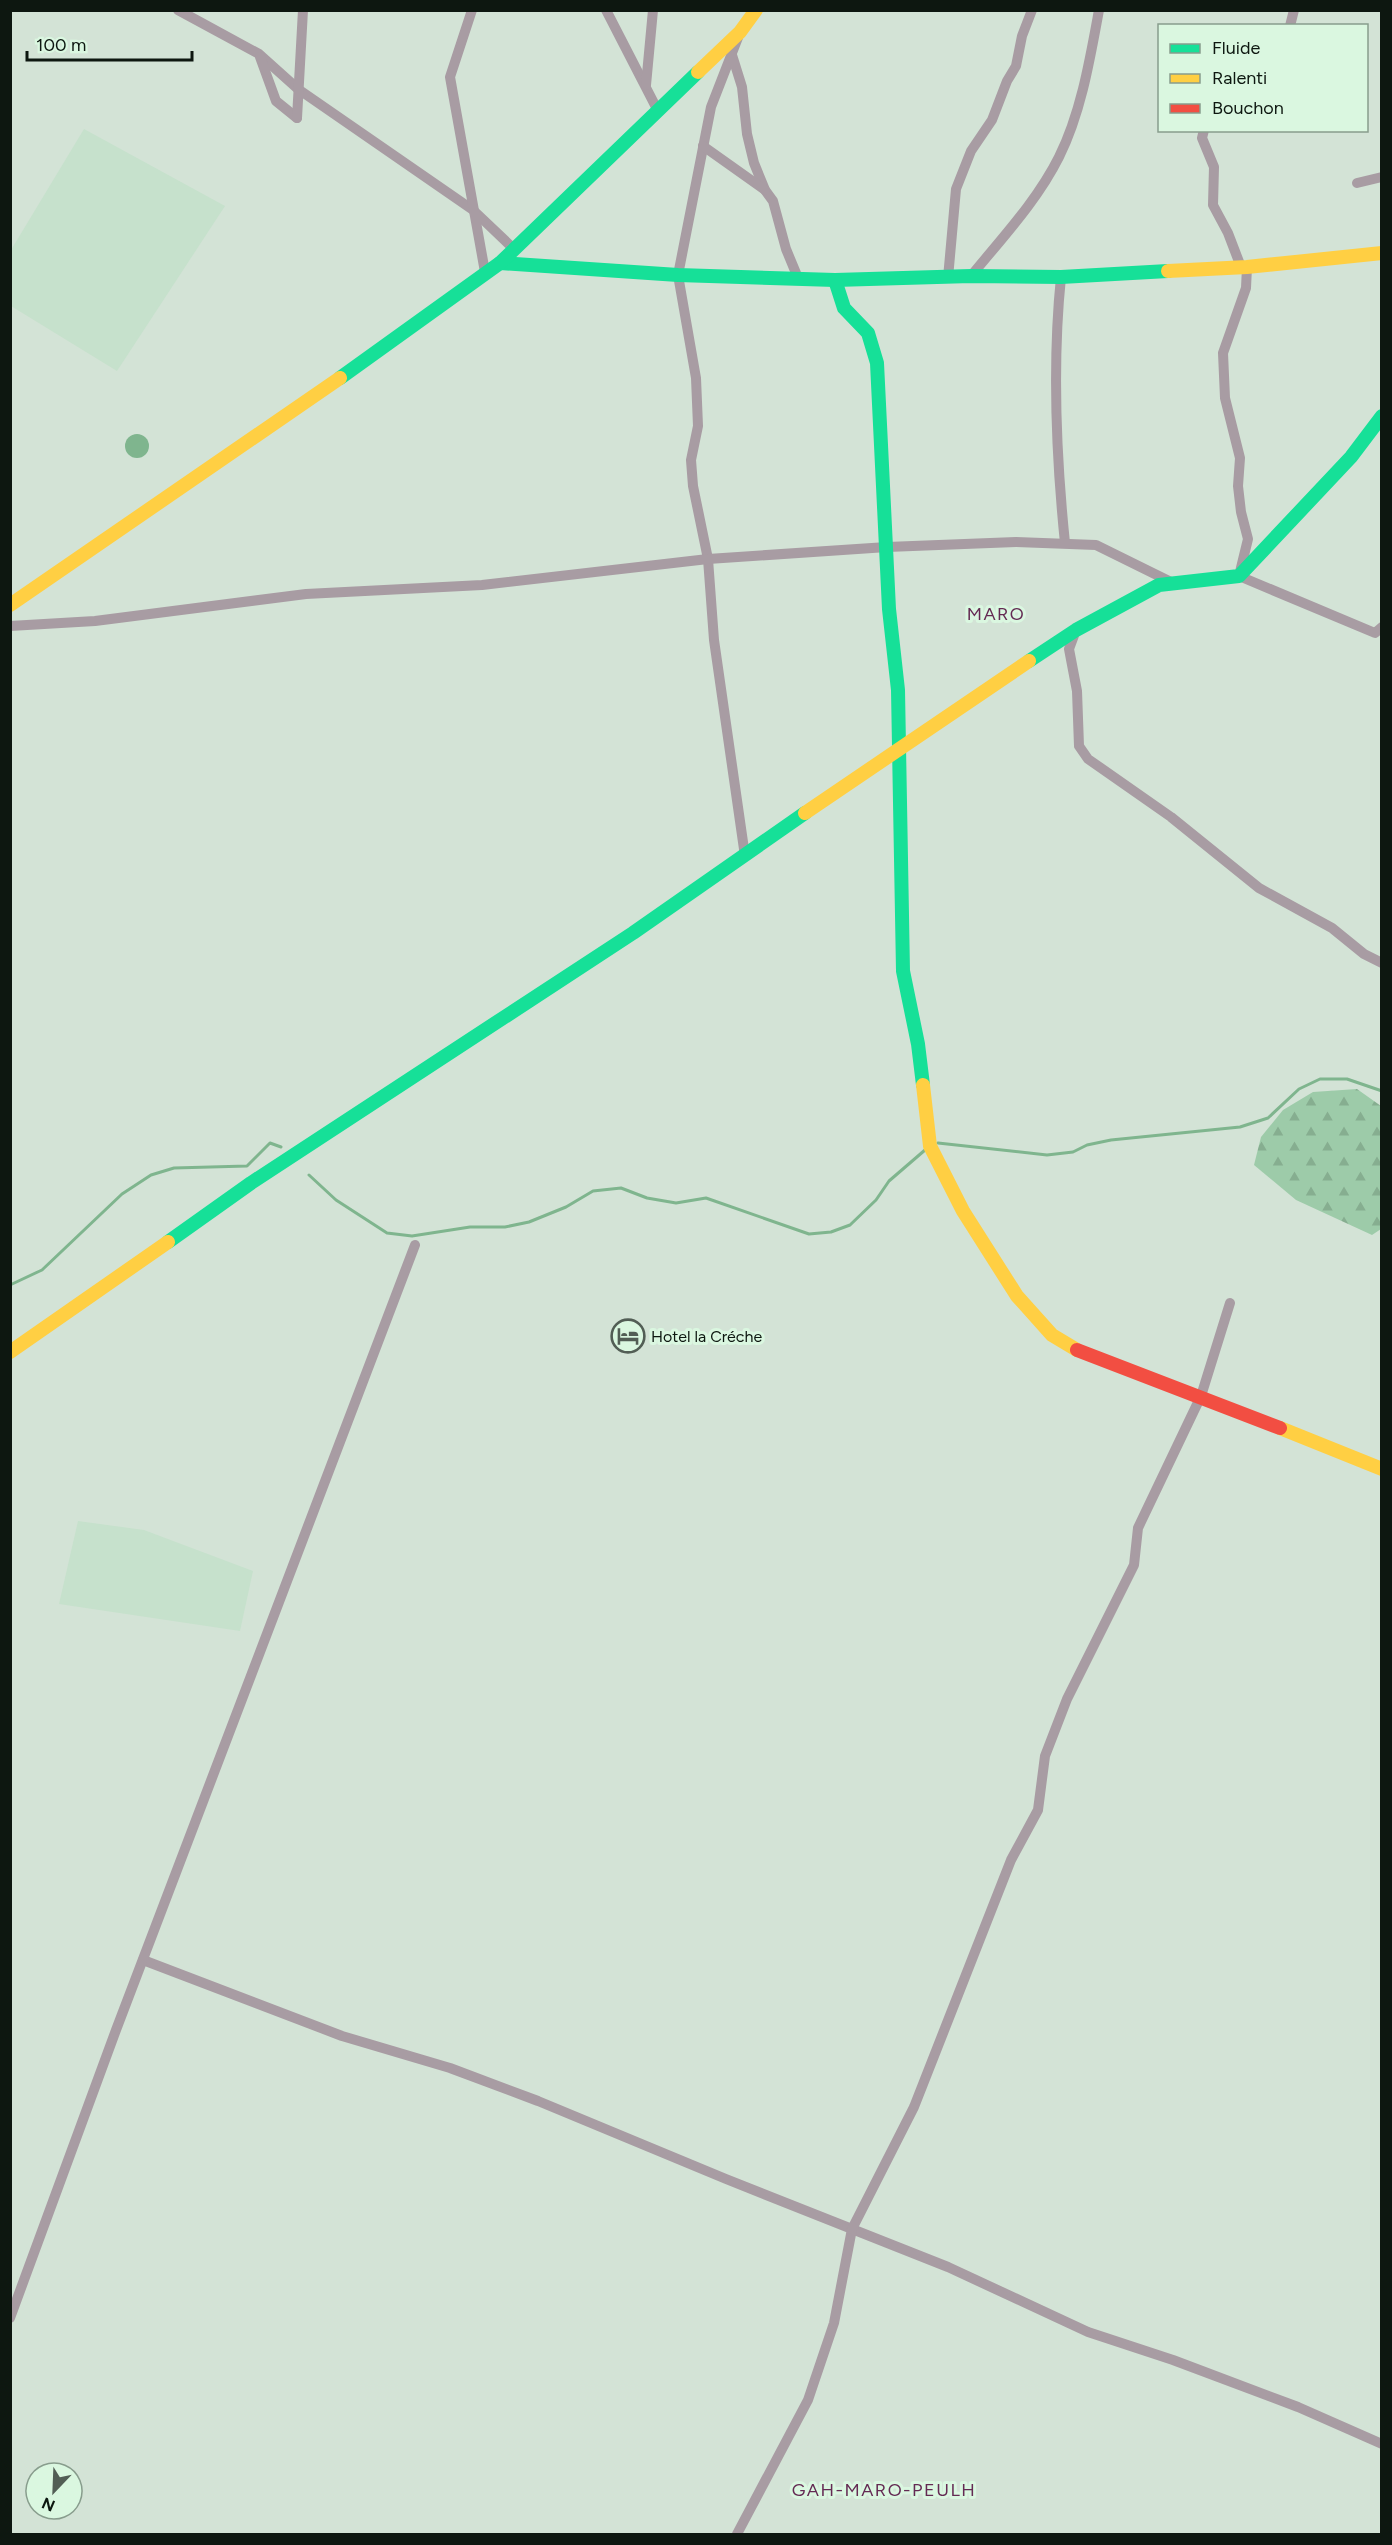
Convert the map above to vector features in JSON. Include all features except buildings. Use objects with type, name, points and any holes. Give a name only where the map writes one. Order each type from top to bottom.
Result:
[{"type":"street","points":[[259,54],[276,101],[297,118],[303,10]]},
{"type":"street","points":[[472,10],[450,77],[485,272]]},
{"type":"street","points":[[606,10],[658,111]]},
{"type":"street","points":[[645,85],[653,10]]},
{"type":"street","points":[[10,605],[294,411],[500,262],[740,32],[756,10]]},
{"type":"street","points":[[948,278],[956,189],[971,151],[992,120],[1007,81],[1016,66],[1022,36],[1032,10]]},
{"type":"street","points":[[971,276],[1021,214],[1059,157],[1076,113],[1099,10]]},
{"type":"street","points":[[1095,30],[1105,10]]},
{"type":"street","points":[[180,11],[259,54],[298,89],[473,210],[515,250]]},
{"type":"street","points":[[740,32],[711,107],[678,275],[696,378],[698,426],[692,460],[693,486],[708,559],[714,640],[745,856]]},
{"type":"street","points":[[732,56],[742,87],[754,163],[765,190],[773,201],[786,249],[798,278]]},
{"type":"street","points":[[1204,132],[1202,138],[1214,167],[1213,205],[1244,267],[1245,288],[1223,353],[1225,398],[1240,458],[1238,486],[1241,512],[1248,539],[1239,576]]},
{"type":"street","points":[[703,146],[765,190]]},
{"type":"street","points":[[1357,183],[1382,177]]},
{"type":"street","points":[[500,262],[678,275],[834,280],[971,276],[1060,277],[1244,267],[1382,253]]},
{"type":"street","points":[[1060,277],[1055,329],[1058,474],[1065,543]]},
{"type":"street","points":[[834,280],[844,308],[868,333],[877,363],[889,609],[898,690],[903,971],[918,1044],[930,1146],[942,1173],[963,1211],[1017,1296],[1052,1335],[1077,1350],[1201,1396],[1382,1469]]},
{"type":"street","points":[[1239,576],[1351,457],[1382,416]]},
{"type":"street","points":[[10,626],[95,621],[306,594],[483,585],[708,559],[886,547],[1041,541],[1096,545],[1171,582]]},
{"type":"street","points":[[10,1352],[251,1183],[575,972],[898,749],[1076,630],[1159,585],[1239,576],[1375,633],[1382,627]]},
{"type":"street","points":[[1076,630],[1069,649],[1077,691],[1079,746],[1088,759],[1171,817],[1259,888],[1332,928],[1364,954],[1382,963]]},
{"type":"street","points":[[10,2318],[143,1960],[415,1245]]},
{"type":"street","points":[[737,2535],[808,2400],[834,2323],[852,2229],[914,2107],[1011,1860],[1038,1810],[1046,1756],[1066,1699],[1134,1565],[1138,1528],[1201,1396],[1230,1302]]},
{"type":"street","points":[[143,1960],[342,2036],[450,2068],[538,2101],[948,2267],[1088,2332],[1173,2360],[1298,2407],[1382,2444]]},
{"type":"shaded area","points":[[84,129],[225,206],[117,371],[11,306],[11,250]]},
{"type":"shaded area","points":[[137,434],[146,437],[149,446],[146,455],[137,458],[128,455],[125,446],[128,437]]},
{"type":"shaded area","points":[[78,1521],[144,1530],[253,1571],[240,1631],[59,1604]]},
{"type":"green space","points":[[1357,1089],[1381,1106],[1381,1229],[1372,1235],[1296,1200],[1254,1165],[1261,1137],[1283,1110],[1313,1092]]},
{"type":"waterway","points":[[938,1143],[1047,1155],[1073,1152],[1087,1145],[1111,1140],[1240,1127],[1268,1118],[1299,1089],[1320,1079],[1347,1079],[1382,1091]]},
{"type":"waterway","points":[[10,1285],[42,1270],[122,1194],[151,1175],[174,1168],[247,1166],[270,1143],[281,1147]]},
{"type":"waterway","points":[[309,1175],[336,1200],[387,1233],[412,1236],[470,1227],[505,1227],[529,1222],[566,1207],[593,1191],[621,1188],[647,1198],[676,1203],[706,1198],[809,1234],[831,1232],[850,1225],[876,1200],[889,1181],[925,1150]]},
{"type":"traffic: fast","points":[[340,378],[500,263],[698,72]]},
{"type":"traffic: fast","points":[[500,263],[678,275],[835,280],[971,276],[1061,277],[1168,271]]},
{"type":"traffic: fast","points":[[835,280],[844,308],[868,333],[877,363],[889,609],[898,690],[903,971],[918,1044],[923,1085]]},
{"type":"traffic: fast","points":[[1029,661],[1076,630],[1159,585],[1239,576],[1351,457],[1382,416]]},
{"type":"traffic: fast","points":[[168,1242],[251,1183],[633,933],[805,813]]},
{"type":"traffic: slow","points":[[698,72],[740,32],[756,10]]},
{"type":"traffic: slow","points":[[1168,271],[1247,267],[1382,253]]},
{"type":"traffic: slow","points":[[10,605],[340,378]]},
{"type":"traffic: slow","points":[[805,813],[1029,661]]},
{"type":"traffic: slow","points":[[923,1085],[930,1146],[963,1211],[1017,1296],[1052,1335],[1077,1350]]},
{"type":"traffic: slow","points":[[10,1352],[168,1242]]},
{"type":"traffic: slow","points":[[1280,1428],[1382,1469]]},
{"type":"traffic: jam","points":[[1077,1350],[1280,1428]]},
{"type":"place","name":"Hotel la Créche","points":[[628,1336]]},
{"type":"district","name":"MARO","points":[[996,614]]},
{"type":"district","name":"GAH-MARO-PEULH","points":[[884,2490]]}]
